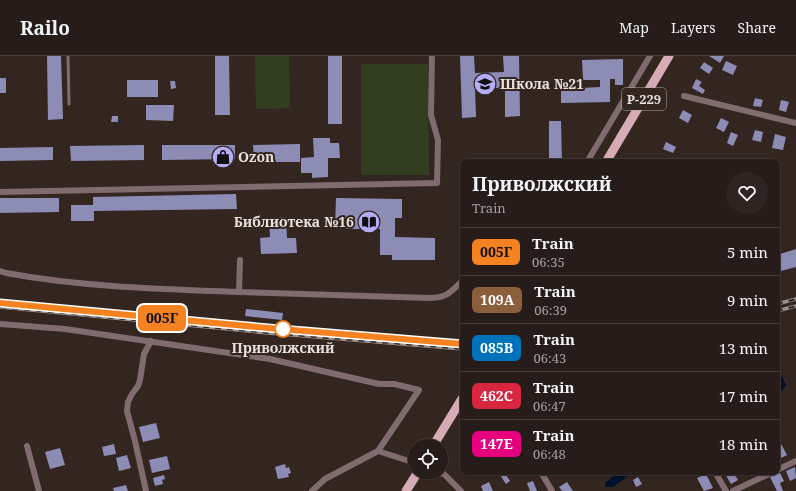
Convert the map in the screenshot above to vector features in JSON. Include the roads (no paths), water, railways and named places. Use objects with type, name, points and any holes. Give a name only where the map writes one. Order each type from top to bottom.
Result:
[{"type":"main road","name":"Р-229","points":[[608,159],[669,56]]},
{"type":"main road","points":[[437,439],[460,402]]},
{"type":"main road","points":[[406,491],[414,479]]},
{"type":"street","points":[[0,192],[437,183],[438,140],[431,115],[432,56]]},
{"type":"street","points":[[589,159],[650,56]]},
{"type":"street","points":[[684,96],[796,123]]},
{"type":"street","points":[[239,292],[240,260]]},
{"type":"street","points":[[0,271],[42,280],[156,289],[436,298],[450,293],[460,283]]},
{"type":"street","points":[[0,324],[66,329],[270,359],[379,384],[394,384],[419,390],[378,451],[325,479],[312,491]]},
{"type":"street","points":[[146,491],[127,411],[128,402],[140,380],[144,354],[151,341]]},
{"type":"street","points":[[27,446],[39,491]]},
{"type":"street","points":[[378,451],[408,462]]},
{"type":"street","points":[[780,469],[796,461]]},
{"type":"street","points":[[543,475],[552,491]]},
{"type":"street","points":[[717,475],[726,491]]},
{"type":"street","points":[[733,491],[767,475]]},
{"type":"street","points":[[448,478],[461,491]]},
{"type":"lane","points":[[68,56],[69,104]]},
{"type":"water","points":[[780,375],[786,385],[780,392]]},
{"type":"water","points":[[614,475],[630,475],[613,487],[605,487],[605,483]]},
{"type":"railway","points":[[780,303],[796,299]]},
{"type":"railway","points":[[780,310],[796,306]]},
{"type":"railway","points":[[0,307],[268,333],[460,349]]},
{"type":"train","name":"005Г","points":[[0,303],[424,342],[460,344]]},
{"type":"place","name":"Школа №21","points":[[485,84]]},
{"type":"place","name":"Ozon","points":[[223,157]]},
{"type":"place","name":"Библиотека №16","points":[[369,222]]},
{"type":"place","name":"Приволжский","points":[[283,329]]}]
